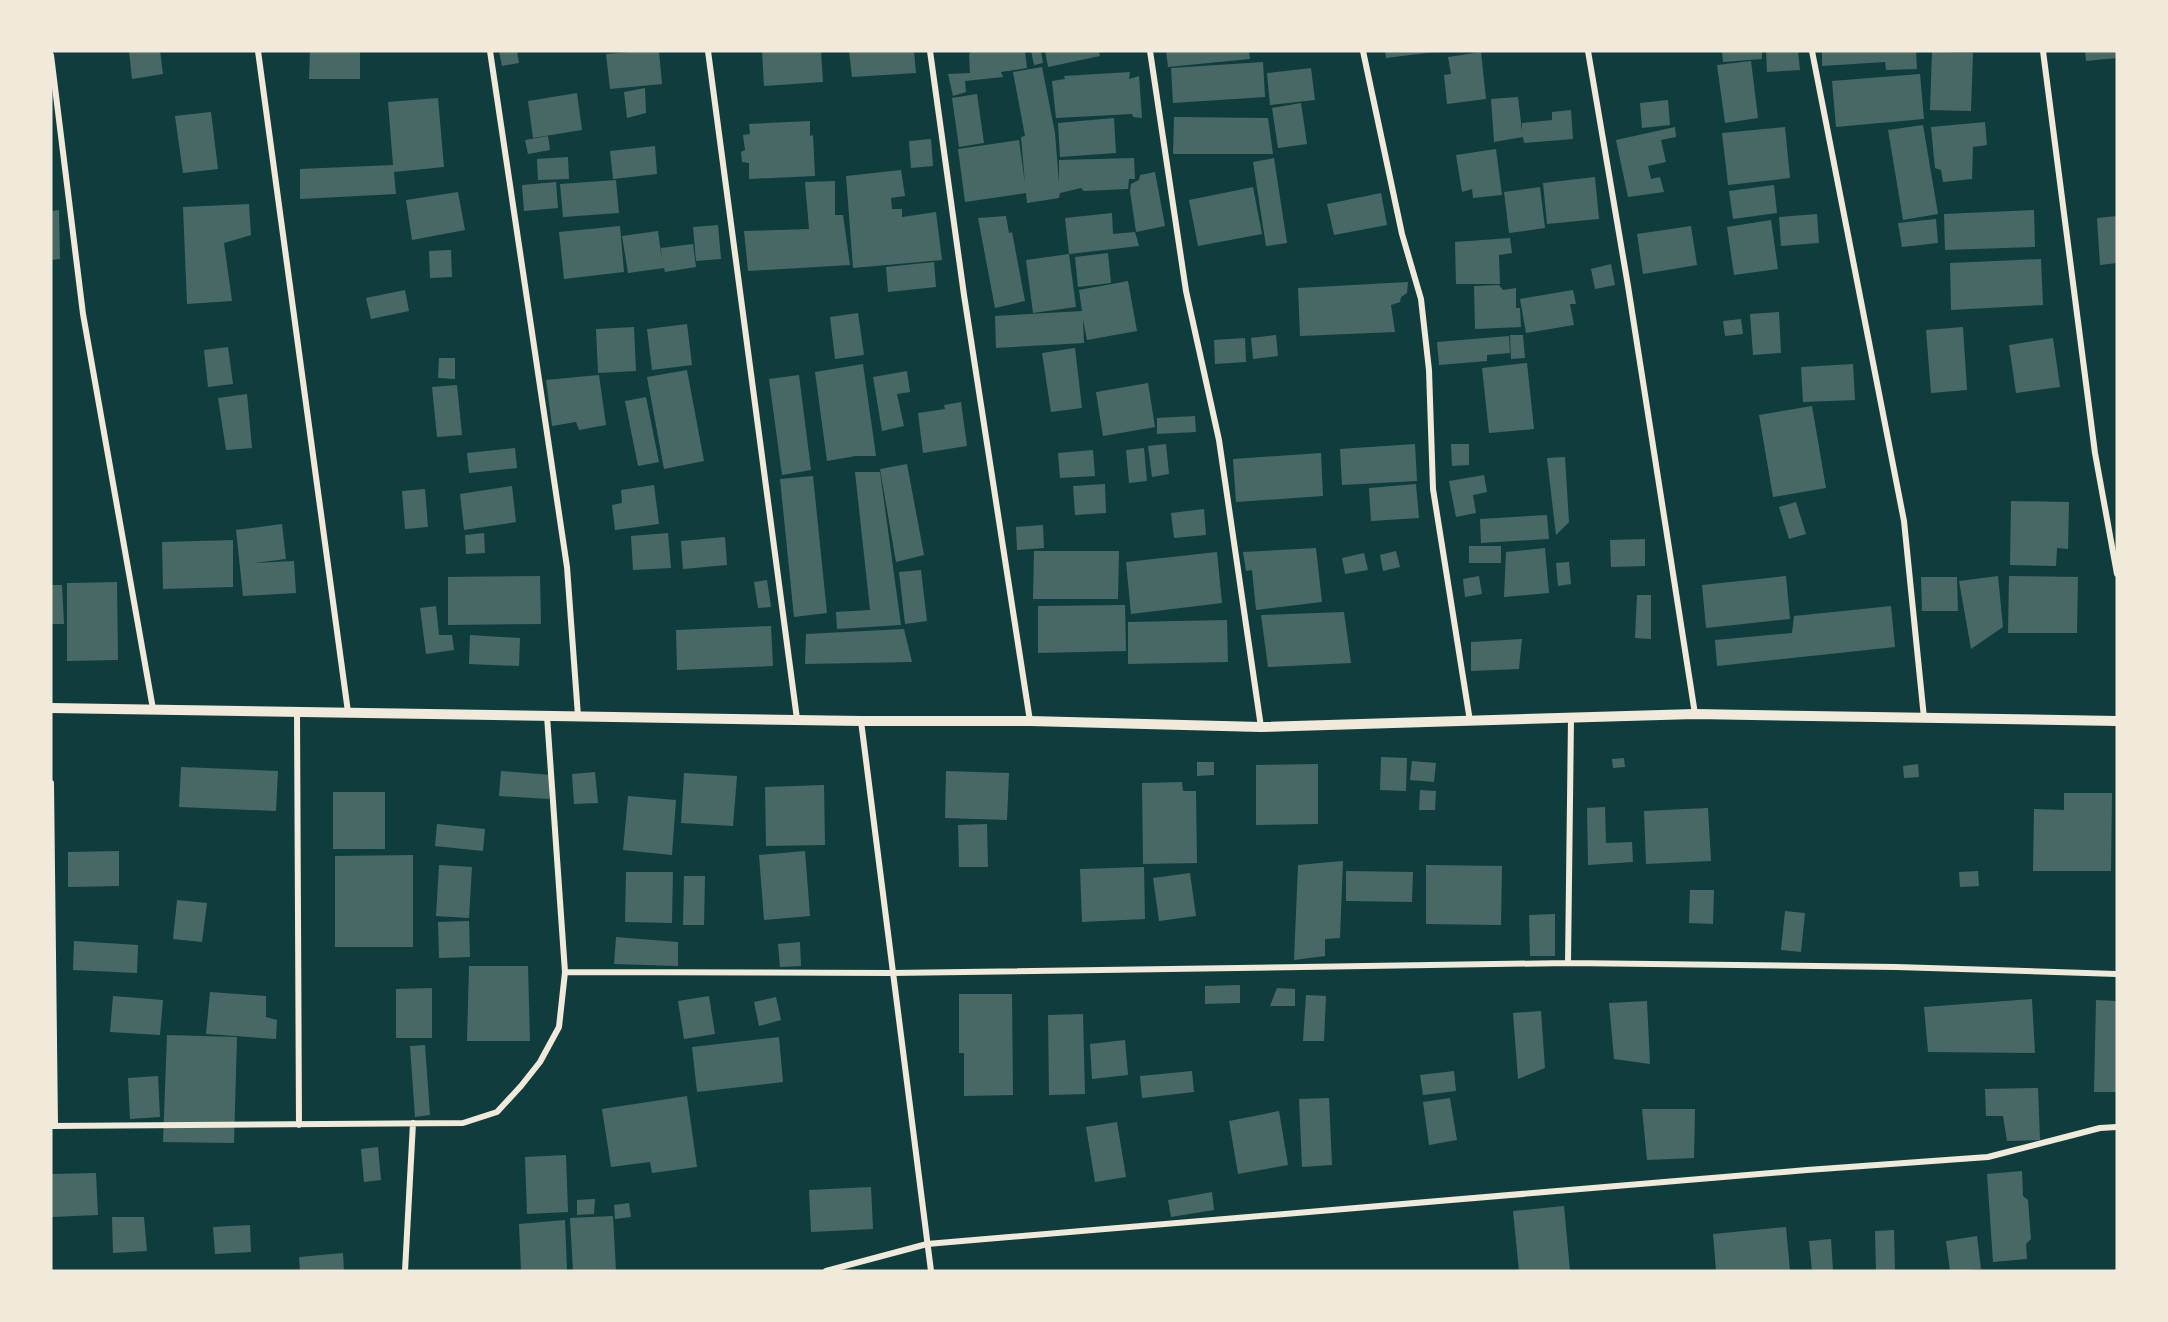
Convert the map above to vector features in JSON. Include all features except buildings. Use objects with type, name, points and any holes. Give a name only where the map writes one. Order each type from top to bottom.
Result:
[{"type":"street","points":[[258,51],[348,712]]},
{"type":"street","points":[[490,51],[567,567],[578,716]]},
{"type":"street","points":[[708,51],[797,719]]},
{"type":"street","points":[[930,51],[964,295],[1030,721]]},
{"type":"street","points":[[1150,51],[1186,291],[1219,440],[1261,727]]},
{"type":"street","points":[[1363,51],[1402,234],[1421,299],[1429,370],[1433,489],[1470,722]]},
{"type":"street","points":[[1588,51],[1628,286],[1695,714]]},
{"type":"street","points":[[1812,51],[1904,521],[1924,718]]},
{"type":"street","points":[[2043,51],[2096,453],[2117,574]]},
{"type":"street","points":[[51,55],[82,314],[153,709]]},
{"type":"street","points":[[51,708],[861,721],[1030,721],[1261,727],[1695,714],[2117,720]]},
{"type":"street","points":[[297,711],[299,1125]]},
{"type":"street","points":[[51,783],[53,1126],[463,1123],[497,1112],[540,1062],[560,1027],[565,972],[547,716]]},
{"type":"street","points":[[1568,963],[1572,719]]},
{"type":"street","points":[[861,721],[931,1271]]},
{"type":"street","points":[[565,972],[892,973],[1568,963],[1896,967],[2117,974]]},
{"type":"street","points":[[405,1271],[413,1123]]},
{"type":"street","points":[[826,1271],[927,1244],[1795,1171],[1988,1157],[2100,1128],[2117,1127]]}]
